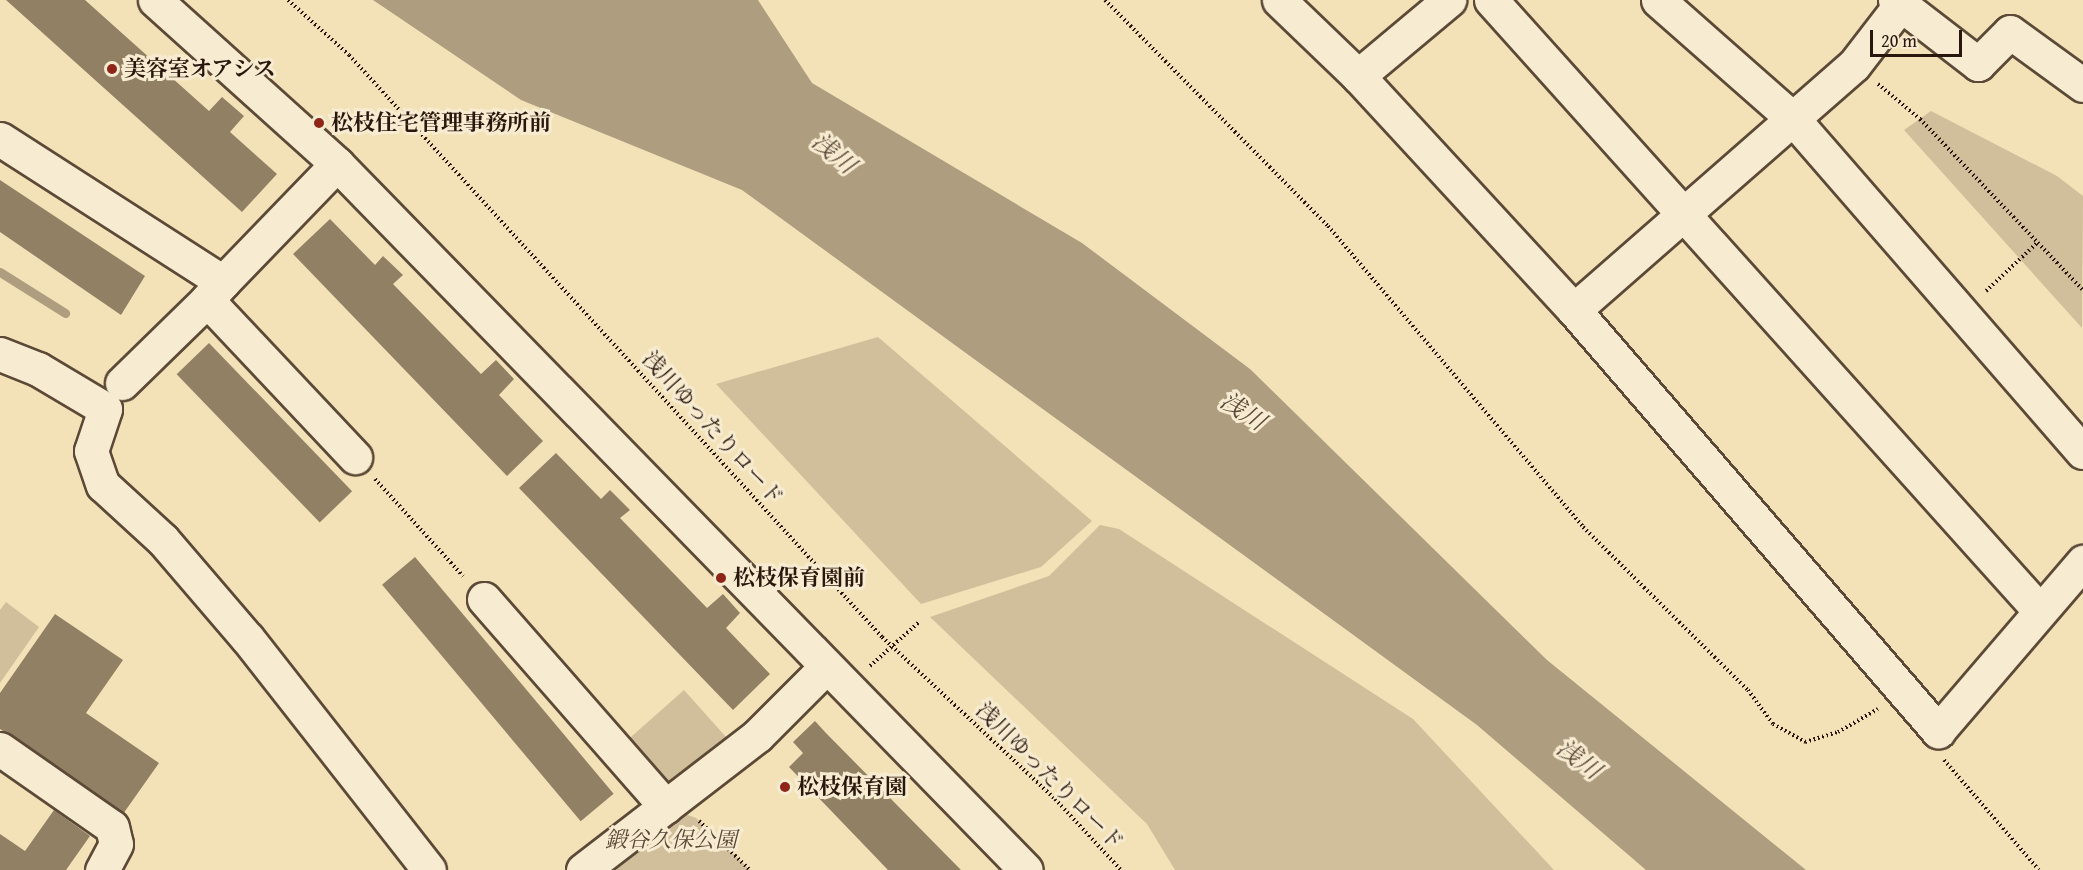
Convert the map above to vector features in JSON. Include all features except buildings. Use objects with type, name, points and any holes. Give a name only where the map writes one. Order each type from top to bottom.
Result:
[{"type":"street","points":[[155,0],[338,164],[1026,870]]},
{"type":"street","points":[[1279,0],[1358,76],[1574,310],[1908,693],[1938,731],[2083,562]]},
{"type":"street","points":[[1358,76],[1449,0]]},
{"type":"street","points":[[1491,0],[1686,214],[2040,611]]},
{"type":"street","points":[[1658,0],[1794,120],[2083,452]]},
{"type":"street","points":[[1574,310],[1794,120],[1854,65],[1900,2],[1978,64],[2010,32],[2083,86]]},
{"type":"street","points":[[0,139],[215,291],[355,457]]},
{"type":"street","points":[[122,383],[338,164]]},
{"type":"street","points":[[0,354],[38,369],[105,409],[92,451],[102,485],[163,540],[248,639],[429,870]]},
{"type":"street","points":[[484,599],[666,807]]},
{"type":"street","points":[[583,870],[757,736],[826,667]]},
{"type":"street","points":[[0,749],[112,827],[116,844],[102,870]]},
{"type":"path","name":"浅川ゆったりロード","points":[[288,0],[349,55],[892,646],[1054,799],[1121,870]]},
{"type":"path","points":[[1105,0],[1328,226],[1583,527],[1748,690],[1773,724],[1805,742],[1838,732],[1908,693]]},
{"type":"path","points":[[1854,65],[1920,119],[2083,290]]},
{"type":"path","points":[[1962,314],[2038,242]]},
{"type":"path","points":[[355,457],[484,599]]},
{"type":"path","points":[[866,669],[919,622]]},
{"type":"path","points":[[1938,731],[1940,756],[2039,870]]},
{"type":"path","points":[[666,807],[696,818],[750,870]]},
{"type":"green space","points":[[1931,111],[2057,176],[2083,196],[2082,328],[1904,130]]},
{"type":"green space","points":[[878,337],[1092,521],[1041,567],[921,604],[716,384]]},
{"type":"green space","points":[[1100,525],[1119,529],[1413,719],[1554,870],[1175,870],[1147,824],[930,617],[1049,576]]},
{"type":"green space","points":[[6,602],[39,627],[0,683],[0,610]]},
{"type":"green space","points":[[684,690],[726,737],[674,784],[651,775],[623,744]]},
{"type":"green space","name":"鍛谷久保公園","points":[[666,807],[696,818],[750,870],[583,870]]},
{"type":"water","name":"浅川","points":[[373,0],[758,0],[812,83],[1082,243],[1250,369],[1547,660],[1806,870],[1646,870],[1477,725],[742,190],[521,100]]},
{"type":"waterway","points":[[0,272],[65,313]]},
{"type":"place","name":"美容室オアシス","points":[[112,69]]},
{"type":"place","name":"松枝住宅管理事務所前","points":[[319,123]]},
{"type":"place","name":"松枝保育園前","points":[[721,578]]},
{"type":"place","name":"松枝保育園","points":[[785,787]]}]
